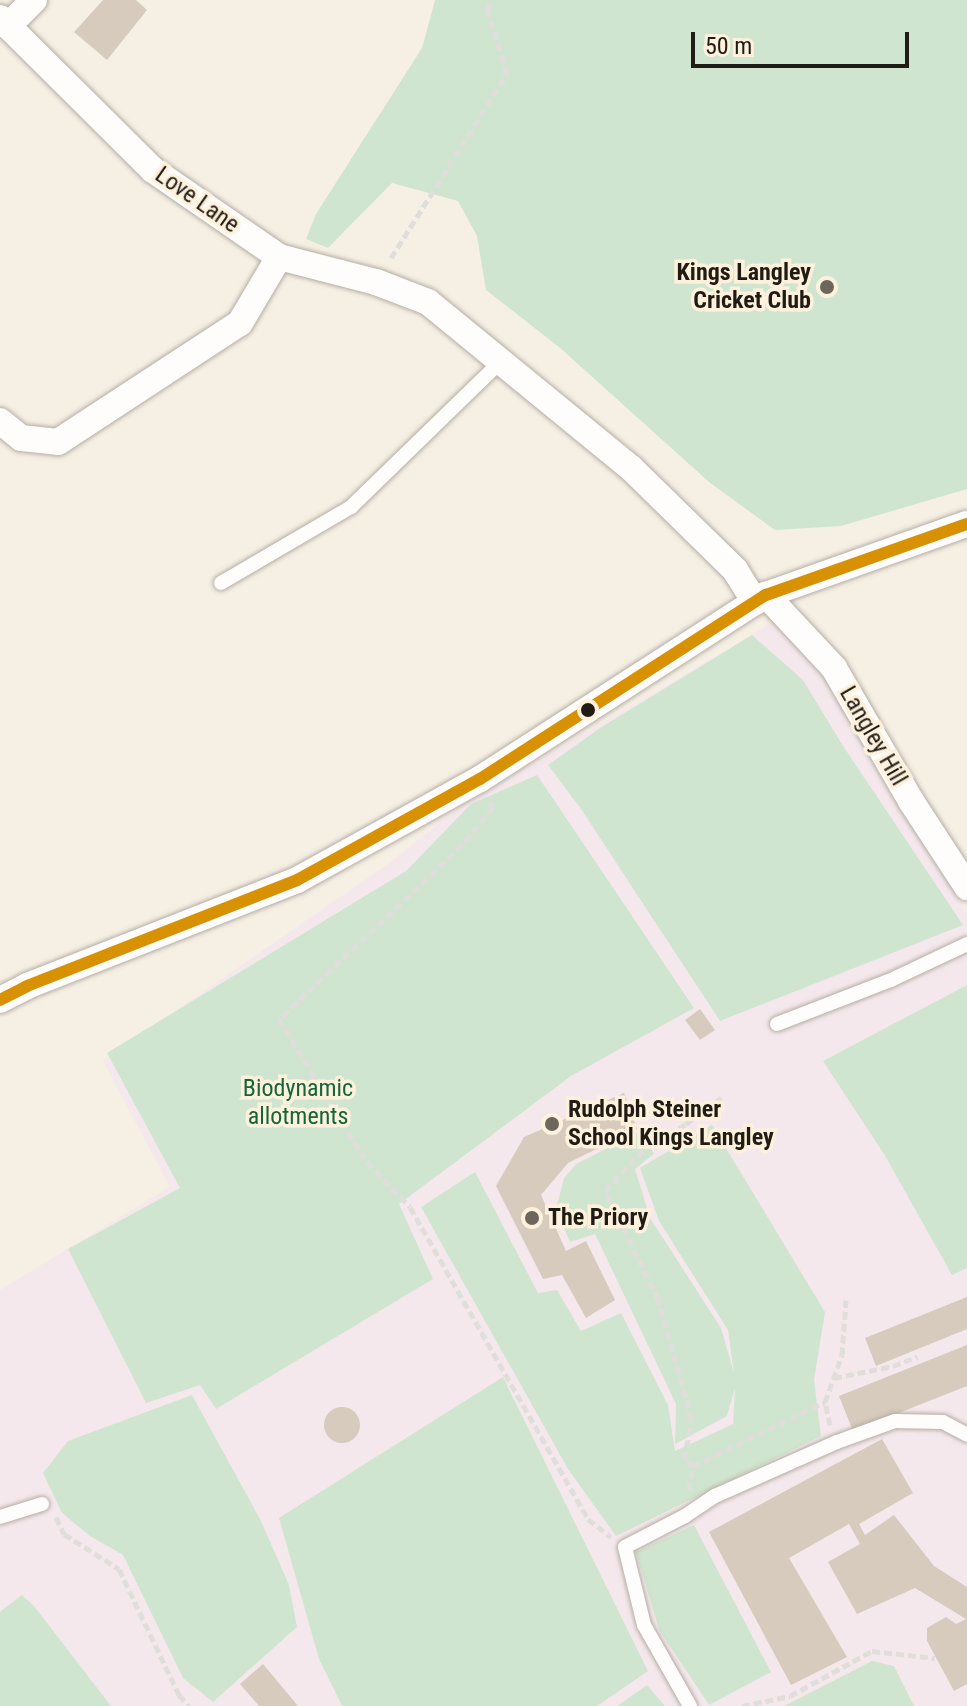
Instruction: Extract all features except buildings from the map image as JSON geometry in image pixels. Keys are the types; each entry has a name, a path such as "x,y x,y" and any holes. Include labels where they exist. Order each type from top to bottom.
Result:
{"street":[{"path":"4,22 34,0"},
{"name":"Love Lane","path":"4,22 153,170 279,257 376,282 428,302 631,468 761,599"},
{"path":"0,421 21,438 58,442 240,323 279,257"},
{"path":"0,1000 27,986 297,880 480,779 761,599 967,524"},
{"name":"Langley Hill","path":"761,599 834,668 911,801 967,887"}],"lane":[{"path":"221,583 351,507 501,361"},
{"path":"777,1024 891,980 967,944"},
{"path":"690,1706 644,1625 625,1547 685,1516 715,1496 837,1442 895,1421 943,1422 967,1435"},
{"path":"0,1517 46,1505"}],"path":[{"path":"376,282 507,74 488,11 489,0"},
{"path":"480,779 493,807 462,845 279,1019 367,1162 410,1207 588,1519 625,1547"},
{"path":"693,1466 684,1459 692,1420 658,1299 605,1191 618,1173 647,1146 686,1124 722,1097"},
{"path":"826,1415 829,1417 825,1402 842,1355 846,1300"},
{"path":"834,1378 893,1366 917,1357"},
{"path":"693,1466 825,1402"},
{"path":"685,1516 693,1466"},
{"path":"46,1505 64,1534 119,1569 179,1695 189,1706"},
{"path":"742,1706 790,1696 872,1651 935,1658"}],"shaded area":[{"name":"Rudolph Steiner School Kings Langley","path":"780,618 868,735 967,913 967,1706 0,1706 0,1290 170,1187 103,1061 388,864 458,808"}],"green space":[{"path":"435,0 967,0 967,489 841,526 775,530 709,482 559,347 486,290 477,236 458,201 392,183 328,248 306,239 316,214 422,48"},
{"path":"752,635 803,680 843,746 963,925 720,1021 581,809 548,765 600,728"},
{"name":"Biodynamic allotments","path":"537,775 694,1008 571,1076 399,1204 433,1279 216,1409 200,1385 146,1403 68,1249 180,1188 107,1053 406,871 471,804"},
{"path":"967,985 967,1268 952,1275 884,1154 823,1061"},
{"path":"712,1125 825,1312 814,1380 821,1436 616,1536 568,1469 421,1207 475,1172 538,1293 557,1290 581,1331 621,1313 668,1405 675,1451 733,1424 735,1388 727,1416 675,1444 676,1404 595,1234 570,1242 556,1209 564,1178 576,1164 641,1131 654,1154 635,1169 650,1218 721,1328 734,1373 728,1330 659,1221 640,1168"},
{"path":"503,1377 648,1671 597,1706 342,1706 319,1659 279,1518"},
{"path":"192,1395 261,1521 289,1585 297,1627 213,1702 183,1678 123,1555 90,1536 62,1513 43,1473 68,1441"},
{"path":"694,1525 771,1672 709,1705 659,1630 636,1552"},
{"path":"22,1595 34,1606 111,1706 0,1706 0,1612"},
{"path":"872,1661 894,1666 914,1706 784,1706"},
{"path":"647,1685 665,1706 617,1706"}],"transit line":[{"path":"0,1000 27,986 297,880 480,779 766,595 967,524"}],"place":[{"name":"Kings Langley Cricket Club","path":"827,287"},
{"name":"Rudolph Steiner School Kings Langley","path":"552,1124"},
{"name":"The Priory","path":"532,1218"}]}
